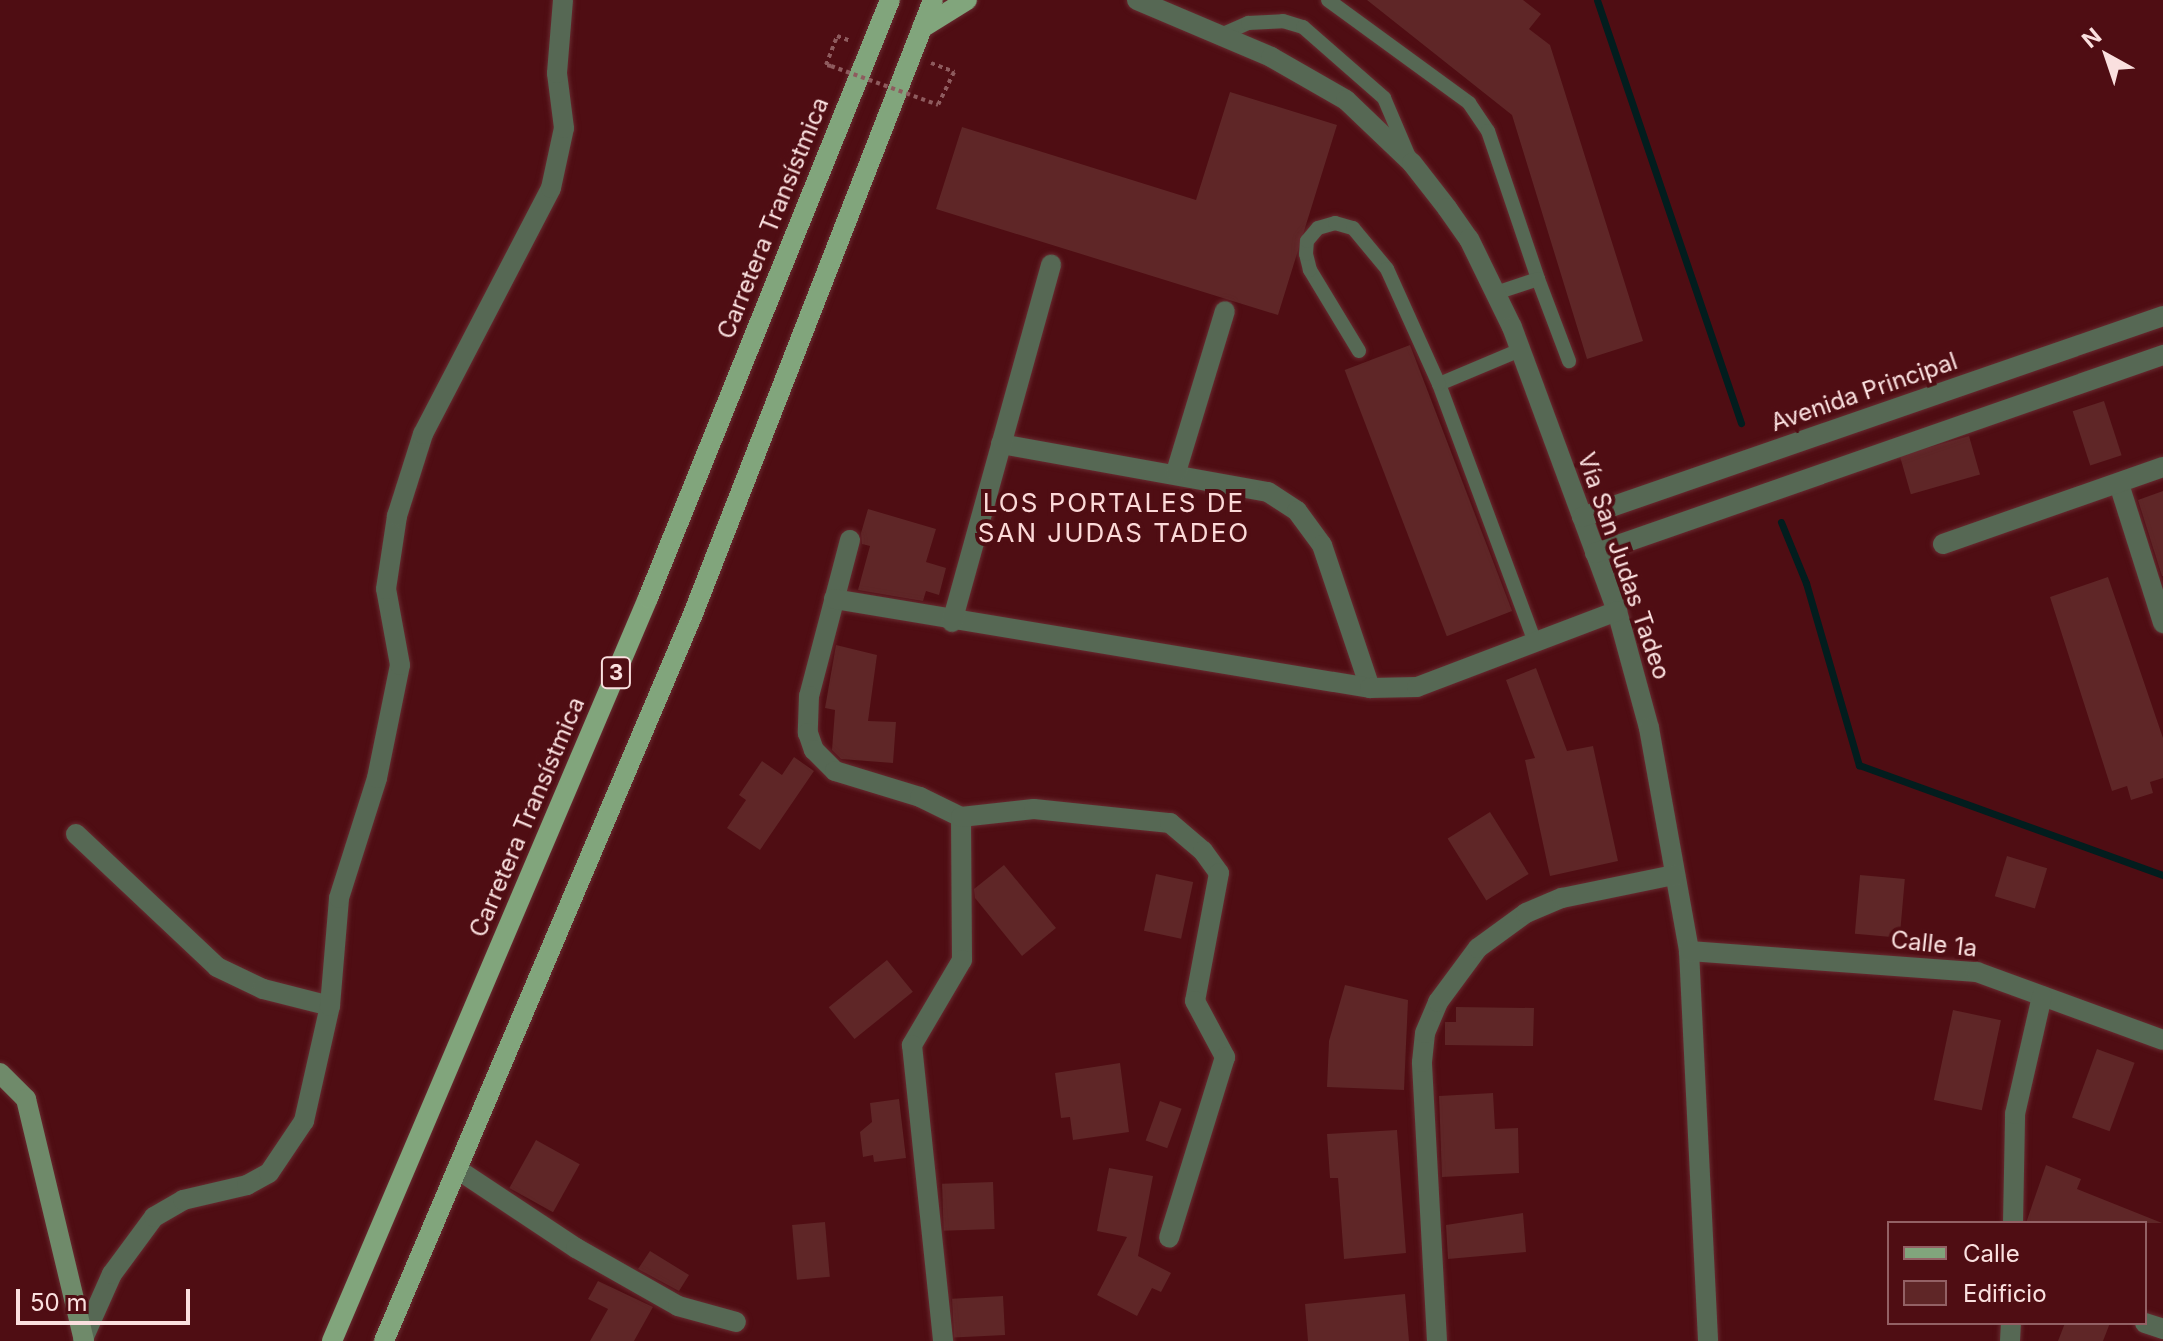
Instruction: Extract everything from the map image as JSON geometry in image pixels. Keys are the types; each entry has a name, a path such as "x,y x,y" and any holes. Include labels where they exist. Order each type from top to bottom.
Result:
{"main road":[{"name":"Carretera Transístmica","path":"332,1341 648,598 890,0"},
{"name":"3","path":"384,1341 693,614 933,0"},
{"path":"922,28 967,0"}],"street":[{"path":"84,1340 112,1274 154,1217 183,1200 247,1185 269,1173 288,1152 304,1121 330,1006 339,898 377,778 400,665 386,589 397,516 423,434 551,188 564,128 557,73 563,0"},
{"name":"Vía San Judas Tadeo","path":"1148,2 1221,35 1346,100 1412,163 1469,239 1520,350 1617,611 1649,728 1689,951 1708,1341"},
{"path":"952,622 1051,264"},
{"path":"1176,472 1225,311"},
{"name":"Avenida Principal","path":"1582,517 2163,316"},
{"path":"1595,553 2163,355"},
{"path":"1001,444 1176,472 1268,492 1297,511 1322,545 1370,688"},
{"path":"1943,544 2163,467"},
{"path":"2119,484 2163,623"},
{"path":"850,540 809,696 808,733 814,750 835,771 920,797 961,817 1034,809 1170,823 1203,851 1219,873 1195,1001 1225,1057 1169,1238"},
{"path":"834,599 952,622 1370,688 1417,687 1617,611"},
{"path":"943,1341 912,1045 962,960 961,817"},
{"path":"76,834 217,967 263,989 330,1006"},
{"path":"1437,1341 1422,1062 1425,1033 1438,1002 1478,948 1526,913 1562,898 1674,875"},
{"name":"Calle 1a","path":"1689,951 1977,972 2163,1040"},
{"path":"2013,1221 2015,1114 2042,996"},
{"path":"0,1073 26,1099 84,1340"},
{"path":"457,1169 576,1248 678,1306 736,1322"}],"lane":[{"path":"1328,0 1479,116 1569,361"},
{"path":"1221,35 1248,23 1283,21 1303,27 1384,98 1412,163"},
{"path":"1359,351 1310,270 1306,254 1307,241 1318,228 1335,223 1353,228 1387,269 1439,384 1535,642"},
{"path":"1496,293 1538,279"},
{"path":"1439,384 1520,350"}],"path":[{"path":"837,36 826,65 938,105 942,106 954,72"}],"building":[{"path":"1367,0 1523,0 1541,14 1529,29 1550,45 1643,341 1587,359 1512,115"},
{"path":"1230,92 1337,125 1278,315 936,209 962,127 1196,200"},
{"path":"1410,345 1512,611 1447,636 1345,370"},
{"path":"2104,401 2122,455 2090,465 2073,411"},
{"path":"1969,436 1980,474 1911,494 1900,456"},
{"path":"2163,491 2163,576 2162,576 2138,500"},
{"path":"868,509 936,529 926,562 946,568 939,595 926,591 923,601 858,590 870,546 862,544 861,533"},
{"path":"2108,577 2163,738 2163,778 2150,782 2153,793 2131,800 2127,786 2112,791 2050,597"},
{"path":"836,645 877,655 868,721 896,722 893,763 841,759 832,750 835,710 825,708"},
{"path":"1536,668 1567,751 1593,746 1618,861 1550,876 1525,760 1535,758 1506,680"},
{"path":"794,757 814,771 760,850 727,828 746,800 739,795 762,761 782,775"},
{"path":"1490,812 1529,874 1486,900 1448,838"},
{"path":"2007,856 2047,868 2035,908 1995,896"},
{"path":"1004,865 1056,928 1022,956 975,898 974,889"},
{"path":"1156,874 1193,882 1181,939 1144,931"},
{"path":"1860,875 1905,879 1900,938 1855,934"},
{"path":"887,960 913,992 855,1039 829,1007"},
{"path":"1345,985 1408,1000 1404,1090 1327,1087 1329,1041"},
{"path":"1456,1007 1534,1008 1533,1046 1445,1045 1445,1022 1456,1022"},
{"path":"1953,1010 2001,1020 1982,1110 1934,1100"},
{"path":"2097,1049 2135,1063 2110,1131 2072,1118"},
{"path":"1120,1063 1129,1132 1073,1140 1070,1117 1061,1118 1055,1073"},
{"path":"1493,1093 1495,1129 1518,1128 1519,1173 1442,1177 1439,1096"},
{"path":"899,1099 906,1158 874,1162 873,1155 863,1157 860,1132 872,1122 870,1103"},
{"path":"1160,1101 1182,1109 1167,1148 1146,1140"},
{"path":"1397,1130 1406,1253 1344,1259 1338,1178 1330,1178 1327,1134"},
{"path":"536,1140 580,1164 553,1212 509,1188"},
{"path":"2046,1165 2081,1179 2077,1189 2162,1223 2147,1221 2027,1221"},
{"path":"1109,1168 1153,1176 1138,1256 1171,1273 1161,1292 1152,1288 1137,1316 1097,1295 1127,1237 1097,1231"},
{"path":"993,1182 995,1229 944,1231 942,1184"},
{"path":"1523,1213 1526,1252 1448,1259 1446,1225"},
{"path":"825,1222 830,1277 797,1280 792,1225"},
{"path":"650,1251 689,1275 679,1291 638,1269"},
{"path":"598,1281 653,1307 634,1341 590,1341 608,1309 588,1299"},
{"path":"1405,1294 1409,1341 1308,1341 1305,1304"},
{"path":"1003,1296 1005,1335 954,1338 952,1299"},
{"path":"2064,1325 2109,1325 2103,1341 2058,1341"}],"waterway":[{"path":"1597,0 1741,423"},
{"path":"1781,522 1806,583 1859,765 2163,875"}],"district":[{"name":"LOS PORTALES DE SAN JUDAS TADEO","path":"1114,518"}]}
